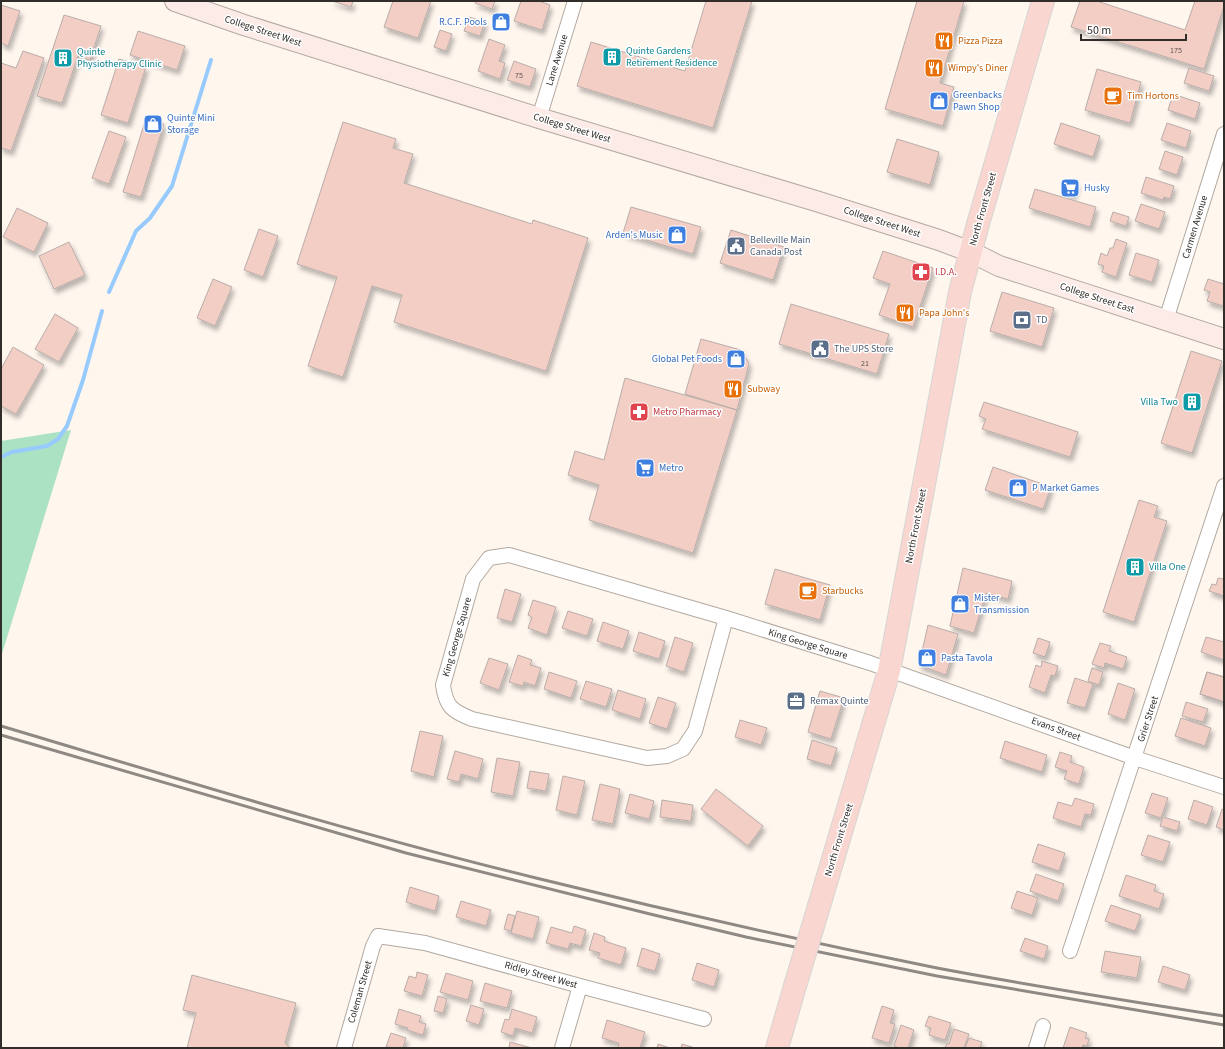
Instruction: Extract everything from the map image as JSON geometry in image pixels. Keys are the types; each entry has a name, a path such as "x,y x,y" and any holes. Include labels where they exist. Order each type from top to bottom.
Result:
{"main road":[{"name":"College Street West","path":"175,1 208,6 244,25 539,118 816,201 939,240 971,252"},
{"name":"North Front Street","path":"777,1048 889,671 960,292 978,224 1043,1"},
{"name":"College Street East","path":"971,252 1000,266 1224,339"}],"street":[{"name":"Lane Avenue","path":"539,118 575,1"},
{"name":"Carmen Avenue","path":"1166,320 1224,134"},
{"name":"Grier Street","path":"1070,951 1224,486"},
{"name":"King George Square","path":"726,618 695,731 682,749 667,756 647,758 472,719 456,713 445,699 443,685 473,579 489,558 509,555 726,618 870,663 889,671"},
{"name":"Evans Street","path":"889,671 999,708 1135,758 1224,787"},
{"name":"Ridley Street West","path":"378,936 425,943 704,1019"},
{"name":"Coleman Street","path":"344,1048 373,946 378,936"},
{"path":"562,1048 580,986"},
{"path":"1036,1048 1043,1026"}],"green space":[{"path":"71,430 1,657 1,441"}],"building":[{"path":"332,1 353,1 351,7"},
{"path":"393,1 431,1 418,38 384,27"},
{"path":"476,1 495,1 492,9 475,3"},
{"path":"521,1 539,1 550,5 542,30 514,21"},
{"name":"Quinte Gardens Retirement Residence","path":"706,1 752,1 713,128 577,86 591,42 685,71"},
{"path":"917,1 964,1 940,83 954,87 943,126 885,109"},
{"path":"1080,1 1097,1 1185,30 1195,1 1224,1 1224,6 1204,69 1071,27"},
{"path":"1,5 20,11 8,46 1,43"},
{"name":"Quinte Physiotherapy Clinic","path":"64,15 101,26 90,60 78,56 62,103 37,96"},
{"path":"469,17 485,22 480,36 464,31"},
{"path":"440,30 452,34 446,51 434,47"},
{"path":"138,31 185,46 177,70 130,55"},
{"path":"489,39 505,45 499,61 505,63 500,79 478,71"},
{"path":"23,51 44,58 11,151 1,148 1,63 16,68"},
{"path":"119,59 146,67 128,123 101,115"},
{"path":"514,61 536,69 530,87 507,80"},
{"path":"1189,68 1214,76 1209,91 1184,83"},
{"name":"Tim Hortons","path":"1097,69 1141,82 1130,123 1085,110"},
{"path":"1173,94 1200,103 1195,119 1168,110"},
{"path":"146,118 164,124 141,197 123,192"},
{"path":"343,122 396,139 393,148 413,154 404,183 532,224 533,220 588,238 546,371 394,322 402,295 372,286 343,377 308,366 337,277 297,264"},
{"path":"1061,123 1100,136 1093,157 1054,144"},
{"path":"1167,123 1191,131 1186,148 1161,140"},
{"path":"109,131 126,137 109,184 92,178"},
{"path":"897,139 939,152 930,185 887,172"},
{"path":"1165,151 1183,157 1177,175 1159,169"},
{"path":"1146,177 1174,186 1170,199 1164,197 1163,200 1141,193"},
{"name":"Husky","path":"1067,180 1077,183 1073,196 1063,192"},
{"name":"Husky","path":"1035,189 1096,207 1090,227 1029,208"},
{"path":"1141,204 1165,212 1159,229 1135,221"},
{"path":"631,207 701,227 693,254 623,233"},
{"path":"17,208 48,223 34,252 3,237"},
{"path":"1113,212 1129,217 1126,226 1110,221"},
{"path":"259,229 278,236 263,277 244,270"},
{"path":"731,230 784,247 773,280 720,263"},
{"path":"1116,239 1127,243 1116,277 1102,272 1104,266 1098,264 1101,253 1107,256 1110,248 1113,248"},
{"path":"69,242 85,275 54,289 39,256"},
{"path":"883,251 933,268 913,327 879,315 890,284 873,278"},
{"path":"1136,253 1159,260 1152,282 1129,275"},
{"path":"213,279 232,287 215,326 197,318"},
{"path":"1208,279 1224,284 1223,306 1207,301 1210,292 1204,290"},
{"name":"TD","path":"1002,292 1054,308 1042,347 990,331"},
{"path":"791,304 889,334 877,374 779,344"},
{"path":"55,314 78,328 59,362 35,349"},
{"path":"701,339 741,350 749,364 737,410 685,394"},
{"path":"13,347 44,365 16,414 1,406 1,369"},
{"name":"Villa Two","path":"1191,351 1222,361 1192,453 1161,443"},
{"name":"Metro","path":"625,378 737,410 693,553 589,520 599,485 568,475 575,451 604,460"},
{"path":"984,402 1078,432 1070,457 982,429 986,419 979,416"},
{"name":"P Market Games","path":"993,467 1051,487 1043,509 985,490"},
{"name":"Villa One","path":"1139,500 1158,506 1154,517 1167,521 1134,622 1103,612"},
{"path":"963,568 1012,581 1008,599 986,593 974,633 950,626"},
{"path":"775,569 830,585 820,620 765,604"},
{"path":"1218,578 1224,579 1224,596 1209,591 1212,584 1216,585"},
{"path":"505,589 521,594 512,622 497,618"},
{"path":"533,600 556,607 547,635 528,628 532,617 528,615"},
{"path":"568,611 593,619 587,636 562,628"},
{"path":"603,622 629,631 623,649 597,641"},
{"path":"928,625 958,634 946,675 919,665"},
{"path":"639,632 665,641 659,659 633,651"},
{"path":"675,637 693,643 684,672 666,666"},
{"path":"1206,637 1224,642 1224,660 1201,652"},
{"path":"1038,638 1050,642 1045,657 1033,653"},
{"path":"1100,643 1111,646 1109,651 1127,657 1123,669 1105,663 1104,668 1092,664"},
{"path":"518,655 532,660 530,665 541,668 535,686 524,682 523,686 509,682"},
{"path":"489,658 508,664 499,690 480,683"},
{"path":"1042,661 1058,666 1055,676 1051,675 1045,693 1029,687 1036,665 1041,667"},
{"path":"1092,668 1103,672 1099,685 1088,681"},
{"path":"549,672 577,681 571,698 544,689"},
{"path":"1207,672 1224,677 1224,702 1200,694"},
{"path":"1207,672 1224,677 1224,702 1200,694"},
{"path":"1075,678 1093,684 1085,708 1067,703"},
{"path":"586,681 612,689 606,707 580,699"},
{"path":"1118,683 1135,689 1125,720 1108,714"},
{"path":"618,690 646,699 640,719 612,710"},
{"path":"820,691 844,698 831,739 808,732"},
{"path":"658,697 676,703 667,729 649,723"},
{"path":"1186,702 1208,709 1203,722 1182,716"},
{"path":"1181,718 1211,728 1205,746 1175,736"},
{"path":"740,720 767,728 761,745 735,737"},
{"path":"420,731 443,736 434,777 411,771"},
{"path":"812,740 837,748 831,766 807,759"},
{"path":"1005,741 1047,755 1042,772 1000,758"},
{"path":"455,751 483,759 478,779 461,774 459,782 447,779"},
{"path":"1060,752 1072,756 1070,762 1084,767 1079,784 1064,779 1067,771 1055,767"},
{"path":"497,758 520,762 513,796 491,792"},
{"path":"530,771 549,774 546,791 527,788"},
{"path":"563,776 585,781 577,815 556,810"},
{"path":"600,784 620,789 613,824 592,820"},
{"path":"716,789 763,826 748,846 701,809"},
{"path":"1152,793 1168,798 1161,818 1145,813"},
{"path":"630,794 654,801 649,819 625,813"},
{"path":"1075,798 1094,804 1091,815 1085,814 1081,827 1053,818 1058,802 1072,806"},
{"path":"662,800 693,805 691,821 660,817"},
{"path":"1194,800 1213,807 1207,825 1188,819"},
{"path":"1222,809 1224,810 1224,830 1216,827"},
{"path":"1163,817 1180,822 1177,831 1160,826"},
{"path":"1148,835 1170,842 1163,862 1141,855"},
{"path":"1038,844 1065,853 1059,871 1032,862"},
{"path":"1036,874 1064,884 1058,901 1030,891"},
{"path":"1126,875 1156,885 1154,891 1164,894 1159,909 1119,896"},
{"path":"410,887 439,896 435,911 406,902"},
{"path":"1017,891 1038,898 1032,915 1011,908"},
{"path":"461,901 491,910 486,926 456,917"},
{"path":"1111,905 1141,915 1135,931 1105,921"},
{"path":"517,911 539,917 533,939 511,933"},
{"path":"508,914 515,916 511,931 504,929"},
{"path":"574,926 586,930 581,946 570,943 568,949 546,943 551,927 572,933"},
{"path":"594,933 605,937 604,941 626,948 621,965 598,958 600,953 589,950"},
{"path":"1025,938 1048,946 1044,959 1020,951"},
{"path":"642,948 660,954 655,971 637,966"},
{"path":"1105,951 1141,957 1137,978 1101,972"},
{"path":"697,963 719,970 714,987 692,980"},
{"path":"1163,966 1190,975 1185,990 1158,982"},
{"path":"417,972 428,975 422,996 404,991 409,976 416,978"},
{"path":"446,973 473,981 468,1000 440,992"},
{"path":"192,975 296,1003 285,1043 290,1048 187,1048 196,1013 183,1010"},
{"path":"485,983 512,991 507,1008 480,1001"},
{"path":"438,996 447,999 443,1013 434,1011"},
{"path":"471,1005 484,1009 479,1025 466,1021"},
{"path":"882,1006 894,1010 890,1023 895,1024 889,1043 872,1038"},
{"path":"399,1009 421,1016 419,1022 426,1024 423,1035 395,1024"},
{"path":"512,1009 537,1017 532,1033 515,1028 513,1036 501,1032 505,1019 509,1020"},
{"path":"929,1016 951,1023 945,1040 929,1035 931,1028 925,1026"},
{"path":"607,1020 645,1032 640,1048 618,1048 619,1043 602,1038"},
{"path":"901,1025 914,1030 908,1048 899,1048 894,1046"},
{"path":"1070,1027 1087,1033 1085,1038 1089,1039 1087,1046 1083,1045 1082,1048 1063,1048"},
{"path":"954,1029 969,1034 964,1048 945,1048 947,1043 949,1044"},
{"path":"391,1033 406,1038 403,1048 386,1047"},
{"path":"969,1038 982,1042 980,1048 965,1048"},
{"path":"510,1042 532,1048 509,1048"},
{"path":"658,1044 670,1048 657,1048"},
{"path":"682,1044 695,1048 681,1048"}],"waterway":[{"path":"109,292 136,231 150,218 172,186 211,60"},
{"path":"1,457 12,452 47,446 58,439 67,426 83,380 102,311"}],"railway":[{"path":"1,726 402,843 636,902 937,968 1224,1016"},
{"path":"1,735 406,853 746,937 937,976 1224,1025"}],"place":[{"name":"R.C.F. Pools","path":"501,22"},
{"name":"Pizza Pizza","path":"944,41"},
{"name":"Quinte Gardens Retirement Residence","path":"612,57"},
{"name":"Quinte Physiotherapy Clinic","path":"63,58"},
{"name":"Wimpy's Diner","path":"934,68"},
{"name":"Tim Hortons","path":"1113,96"},
{"name":"Greenbacks Pawn Shop","path":"939,101"},
{"name":"Quinte Mini Storage","path":"153,124"},
{"name":"Husky","path":"1070,188"},
{"name":"Arden's Music","path":"677,235"},
{"name":"Belleville Main Canada Post","path":"736,246"},
{"name":"I.D.A.","path":"921,272"},
{"name":"Papa John's","path":"905,313"},
{"name":"TD","path":"1022,320"},
{"name":"The UPS Store","path":"820,349"},
{"name":"Global Pet Foods","path":"736,359"},
{"name":"Subway","path":"733,389"},
{"name":"Villa Two","path":"1192,402"},
{"name":"Metro Pharmacy","path":"639,412"},
{"name":"Metro","path":"645,468"},
{"name":"P Market Games","path":"1018,488"},
{"name":"Villa One","path":"1135,567"},
{"name":"Starbucks","path":"808,591"},
{"name":"Mister Transmission","path":"960,604"},
{"name":"Pasta Tavola","path":"927,658"},
{"name":"Remax Quinte","path":"796,701"}]}
